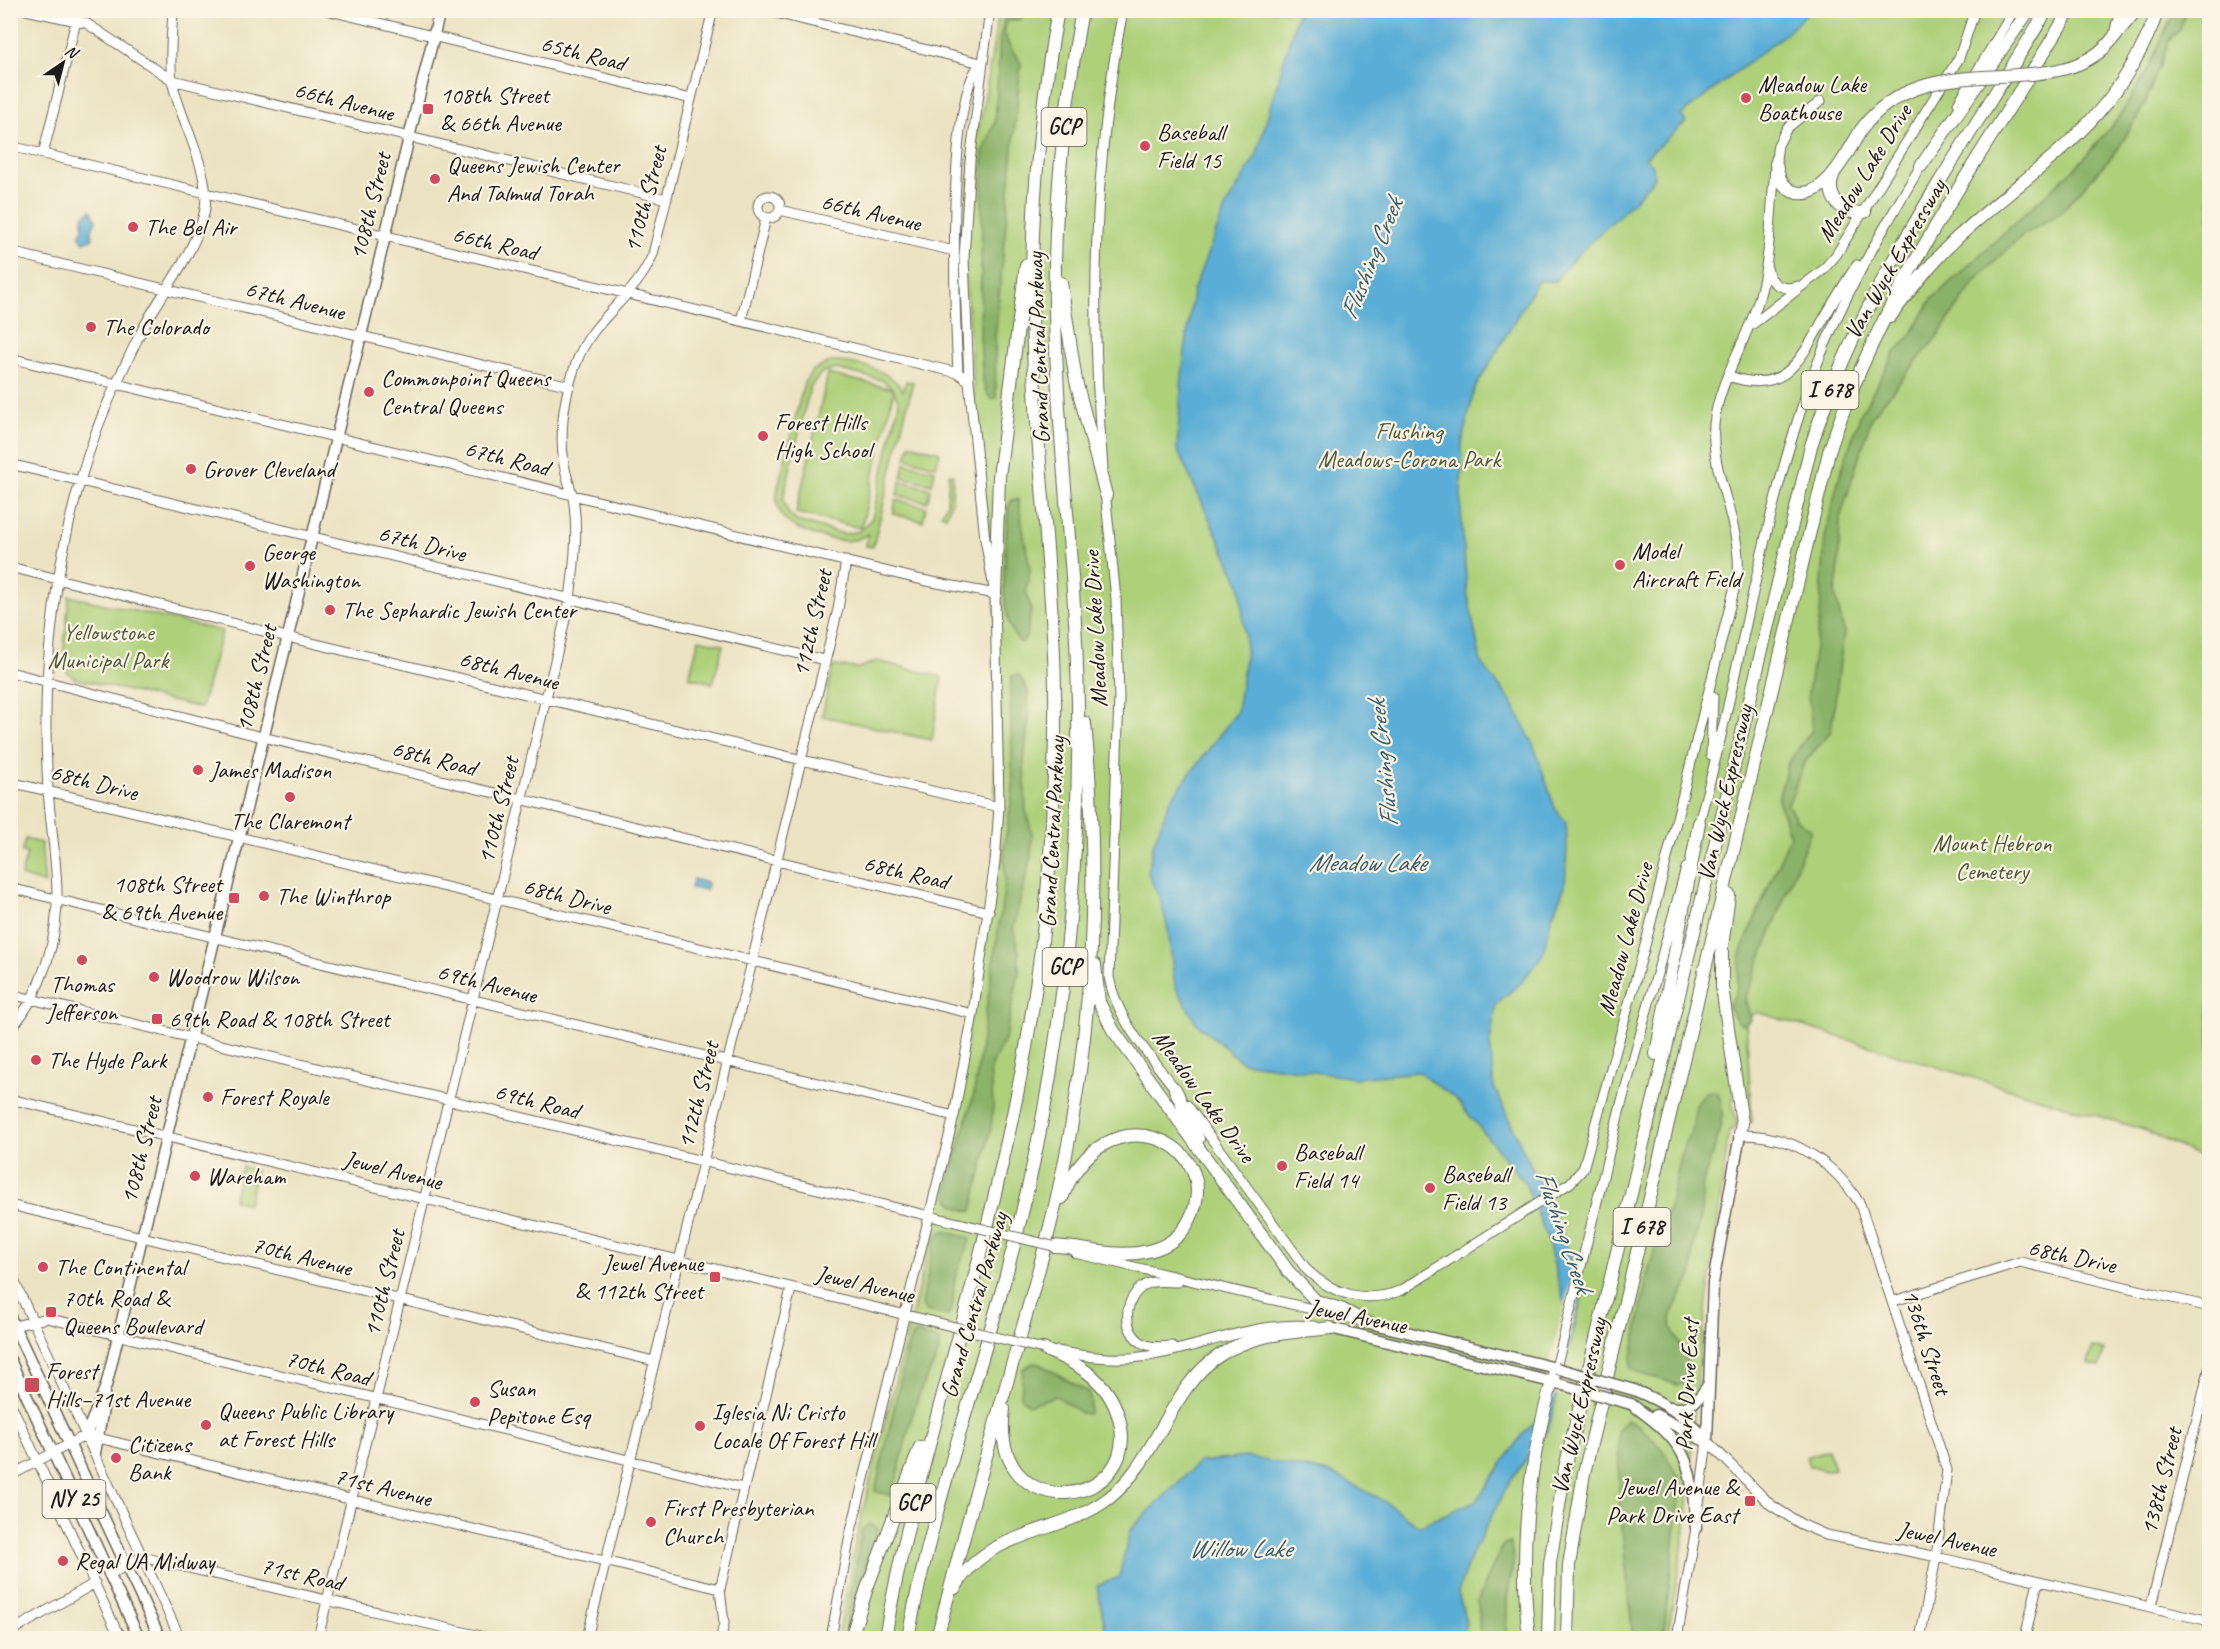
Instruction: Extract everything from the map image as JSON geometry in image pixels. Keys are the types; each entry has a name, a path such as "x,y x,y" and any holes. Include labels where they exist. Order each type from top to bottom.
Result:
{"highway":[{"name":"Grand Central Parkway","path":"885,1638 912,1508 989,1217 1028,1042 1040,970 1049,875 1055,686 1034,370 1032,274 1034,211 1042,116 1058,10"},
{"name":"Grand Central Parkway","path":"908,1638 936,1512 1019,1223 1050,1068 1065,964 1075,847 1078,752 1075,625 1057,372 1055,244 1064,121 1082,10"},
{"path":"1921,166 2029,10"},
{"name":"Van Wyck Expressway","path":"1548,1638 1548,1587 1556,1516 1620,1237 1796,501 1826,399 1877,288 2047,10"},
{"name":"Van Wyck Expressway","path":"1567,1638 1569,1565 1584,1473 1823,474 1844,406 1872,339 1918,255 2070,10"},
{"path":"2114,37 2121,10"},
{"path":"1776,164 1778,175 1785,186 1802,193 1827,182 1861,130 1884,104 1917,87 2071,67 2093,58 2136,10"},
{"path":"1872,339 1916,283 1951,245 2067,146 2098,115 2131,69 2158,10"},
{"path":"1835,172 1830,190 1836,202 1848,212 1865,212"},
{"path":"995,594 999,477 1016,334 1034,211"},
{"path":"1055,244 1072,363 1106,495"},
{"path":"937,1638 1049,1233 1067,1153 1079,1076 1087,998 1091,786 1075,625"},
{"path":"1740,818 1723,934 1721,974 1742,1123 1740,1135"},
{"path":"1620,1237 1699,823"},
{"path":"1090,911 1097,993 1102,1011 1210,1165 1303,1289 1320,1303 1343,1310 1365,1322"},
{"path":"1175,1089 1210,1165"},
{"path":"1049,1233 1075,1172 1093,1153 1114,1139 1130,1134 1154,1137 1176,1150 1191,1170 1196,1188 1192,1213 1181,1233 1168,1244 1146,1252 1127,1254 1053,1246"},
{"path":"946,1605 966,1571 993,1548 1082,1514 1117,1491 1137,1470 1192,1382 1218,1356 1264,1336 1330,1328"},
{"path":"1010,1376 1004,1415 1004,1436 1009,1460 1018,1474 1035,1488 1060,1495 1082,1491 1101,1480 1115,1464 1121,1449 1122,1431 1115,1407 1090,1372 1067,1358 1043,1348"},
{"path":"1529,1638 1524,1551 1529,1484 1556,1368"},
{"path":"851,1638 867,1588 949,1370"}],"main road":[{"name":"108th Street","path":"95,1453 105,1391 440,10"},
{"name":"Park Drive East","path":"1707,1441 1713,1283 1740,1135"},
{"name":"Jewel Avenue","path":"1365,1322 1556,1368 1634,1390 1668,1406 1694,1425 1707,1441"},
{"name":"NY 25","path":"12,1323 160,1638"},
{"name":"Jewel Avenue","path":"1330,1328 1552,1382 1631,1404 1707,1441"},
{"name":"NY 25","path":"10,1360 139,1638"},
{"path":"1668,1406 1679,1409 1691,1404 1709,1383"},
{"name":"108th Street","path":"86,1435 105,1391"},
{"path":"1631,1404 1665,1429 1685,1457 1692,1478 1696,1528"}],"street":[{"name":"66th Avenue","path":"26,10 86,23 172,80 667,199"},
{"path":"10,1029 32,998 45,970 53,939 58,899 58,866 48,791 47,681 59,577 81,481 95,435 138,337 166,290 204,215 207,194 172,80 173,10"},
{"name":"65th Road","path":"326,10 691,99"},
{"name":"110th Street","path":"318,1638 570,599 576,533 572,494 562,443 570,386 576,362 591,335 629,295 643,275 653,254 713,10"},
{"path":"763,10 981,63"},
{"path":"831,1638 850,1535 954,1116 989,912 999,807 995,594 985,539 969,381 964,258 970,161 981,63 990,10"},
{"name":"Meadow Lake Drive","path":"1123,10 1107,98 1095,231 1096,369 1116,599 1119,698 1108,977 1113,996 1122,1014 1300,1261 1316,1278 1335,1290 1365,1297 1393,1294 1575,1179 1583,1169 1646,942 1714,676 1738,567 1714,434 1718,404 1749,328 1767,263 1778,145 1784,132 1821,101"},
{"name":"Meadow Lake Drive","path":"1749,328 1830,262 1865,212 1959,58 1976,10"},
{"path":"1729,376 1761,383 1776,379 1789,371 1801,358 1845,282 1876,239 2014,10"},
{"path":"43,154 76,21"},
{"path":"958,373 954,251 965,92 974,70 981,63"},
{"name":"66th Road","path":"10,146 958,373 969,381"},
{"path":"771,196 778,199 780,210 773,218 766,218 760,213 758,206 764,197 771,196"},
{"name":"66th Avenue","path":"780,210 954,251"},
{"path":"741,321 766,218"},
{"path":"1556,1368 1605,1169 1699,823 1793,435 1834,324 1876,239"},
{"name":"67th Avenue","path":"10,252 570,386"},
{"path":"1767,263 1769,277 1776,285 1786,289 1803,284"},
{"name":"67th Road","path":"10,358 846,561 995,594"},
{"name":"67th Drive","path":"10,464 824,660"},
{"name":"112th Street","path":"587,1638 846,561"},
{"name":"68th Avenue","path":"10,567 59,577 287,637 999,807"},
{"name":"68th Road","path":"10,672 263,737 989,912"},
{"path":"1708,783 1714,676"},
{"name":"68th Drive","path":"10,782 973,1014"},
{"name":"69th Avenue","path":"10,888 954,1116"},
{"name":"69th Road","path":"10,994 1053,1246"},
{"name":"Jewel Avenue","path":"10,1099 791,1288 1043,1348 1092,1357 1121,1358 1156,1355 1273,1326 1302,1325 1330,1328"},
{"name":"136th Street","path":"1740,1135 1793,1144 1817,1156 1846,1182 1860,1204 1894,1301 1947,1470 1936,1558 1920,1638"},
{"name":"70th Avenue","path":"10,1205 654,1361"},
{"name":"Jewel Avenue","path":"1053,1246 1365,1322"},
{"name":"68th Drive","path":"1894,1301 2020,1262 2210,1307"},
{"path":"10,1272 180,1638"},
{"path":"1195,1282 1147,1284 1133,1295 1127,1315 1131,1331 1144,1344 1158,1347 1197,1344"},
{"path":"721,1638 724,1623 720,1589 791,1288"},
{"name":"70th Road","path":"12,1323 47,1318 743,1488"},
{"name":"138th Street","path":"2151,1606 2210,1366"},
{"path":"10,1402 120,1636"},
{"path":"10,1476 86,1435"},
{"name":"71st Avenue","path":"86,1435 720,1589"},
{"name":"Jewel Avenue","path":"1707,1441 1761,1497 1801,1524 1843,1540 1936,1558 2210,1621"},
{"name":"Park Drive East","path":"1677,1638 1696,1528 1707,1441"},
{"path":"109,1575 142,1557"},
{"name":"71st Road","path":"142,1557 489,1638"},
{"path":"2025,1638 2038,1581"},
{"path":"10,1632 95,1583"}],"green space":[{"name":"Flushing Meadows-Corona Park","path":"999,11 2209,11 2209,1161 2141,1129 1757,1012 1746,1019 1752,1123 1746,1120 1737,1065 1732,1106 1737,1121 1736,1127 1729,1132 1696,1388 1687,1520 1667,1638 838,1638 856,1538 939,1206 995,862 995,594 985,539 964,258 970,161 983,108"},
{"path":"1006,11 1025,11 1021,19 1007,21 1005,27 1008,43 1021,63 995,339 996,398 992,399 986,392 983,381 980,336 983,152 995,122 1000,38"},
{"path":"2174,11 2186,11 2180,29 2169,41 2144,106 2118,149 2060,213 2020,237 1976,280 1936,338 1872,416 1840,518 1835,594 1844,632 1831,731 1804,763 1788,805 1796,819 1811,830 1745,999 1751,1020 1744,1025 1738,1022 1728,1008 1736,992 1742,949 1790,836 1778,799 1788,763 1812,730 1808,694 1820,615 1825,537 1838,481 1861,413 1894,354 1911,335 1932,299 2079,164 2120,116 2148,69"},
{"path":"830,362 849,363 881,372 897,383 903,391 906,381 913,382 873,547 866,546 868,534 846,541 803,531 787,522 778,508 778,487 804,383 812,371","holes":["836,369 882,380 893,389 828,374 796,513 861,528 894,390 899,403 872,518 860,531 844,534 796,521 788,513 783,499 810,387 822,372"]},
{"path":"910,444 940,452 936,466 906,458"},
{"path":"905,463 935,470 932,484 902,477"},
{"path":"949,474 953,474 952,501 946,516 941,514 947,503"},
{"path":"901,481 931,489 927,502 897,495"},
{"path":"1018,499 1030,570 1026,591 1031,611 1026,637 1021,643 1013,632 1007,617 1004,579 1008,508 1012,500"},
{"path":"896,500 926,507 923,521 893,514"},
{"name":"Yellowstone Municipal Park","path":"69,596 222,631 201,708 74,678 62,667"},
{"path":"699,639 723,645 713,683 689,677"},
{"path":"877,661 942,677 932,740 822,716 833,666 859,668"},
{"path":"1019,675 1028,691 1029,716 1024,762 1026,811 1032,834 1031,857 1013,929 1019,952 1019,972 1006,1035 990,1070 993,1104 991,1129 972,1211 953,1204 950,1200 948,1185 974,1093 1005,883 1004,851 1013,789 1010,690 1012,676"},
{"path":"25,839 41,843 45,884 21,876 27,853 22,852"},
{"path":"1716,1091 1721,1100 1721,1123 1703,1183 1702,1211 1694,1247 1693,1271 1672,1315 1673,1331 1686,1361 1683,1384 1676,1385 1636,1372 1631,1368 1632,1357 1648,1272 1670,1204 1684,1144 1692,1130 1696,1105 1706,1092"},
{"path":"242,1167 256,1170 248,1204 233,1200"},
{"path":"943,1231 970,1238 955,1278 953,1304 948,1316 926,1311 922,1305 935,1237"},
{"path":"917,1333 939,1340 939,1346 914,1409 892,1496 875,1491 909,1343 913,1335"},
{"path":"2092,1347 2104,1350 2100,1367 2088,1364"},
{"path":"1033,1363 1040,1364 1088,1392 1091,1402 1089,1414 1081,1413 1056,1396 1028,1405 1021,1396 1023,1369"},
{"path":"1626,1420 1638,1425 1661,1447 1681,1481 1663,1638 1633,1638 1620,1509 1618,1430"},
{"path":"1828,1450 1834,1469 1825,1471 1809,1466 1806,1457"},
{"path":"870,1524 878,1529 876,1546 867,1561 851,1619 845,1627 862,1529"},
{"path":"1510,1543 1514,1558 1507,1599 1506,1638 1480,1638 1478,1600 1502,1546"}],"water":[{"name":"Meadow Lake","path":"1298,11 1809,11 1789,31 1681,115 1686,122 1645,158 1653,165 1654,177 1643,191 1566,267 1555,281 1538,281 1474,390 1462,444 1461,511 1467,591 1481,663 1512,702 1534,746 1555,808 1566,823 1565,886 1551,919 1543,954 1521,983 1496,1004 1490,1043 1494,1087 1565,1239 1582,1297 1548,1431 1510,1481 1469,1560 1458,1592 1466,1622 1462,1638 1107,1638 1097,1586 1119,1577 1130,1530 1199,1462 1248,1457 1330,1473 1381,1499 1419,1526 1477,1500 1525,1431 1537,1421 1566,1311 1547,1238 1525,1183 1457,1100 1419,1072 1355,1078 1242,1062 1197,1024 1175,986 1168,930 1161,902 1148,873 1153,845 1170,800 1237,712 1246,650 1240,585 1177,449 1182,376 1193,291 1226,206 1256,156"},
{"path":"91,210 96,220 91,232 93,238 84,242 79,235 83,229 83,216"},
{"path":"693,879 707,883 706,890 691,888"}],"pier":[{"path":"1575,1264 1582,1287 1565,1357 1569,1359 1560,1395 1555,1394 1528,1461 1541,1397"}],"place":[{"name":"Meadow Lake Boathouse","path":"1746,98"},
{"name":"108th Street & 66th Avenue","path":"428,109"},
{"name":"Baseball Field 15","path":"1145,146"},
{"name":"Queens Jewish Center And Talmud Torah","path":"435,179"},
{"name":"The Bel Air","path":"133,227"},
{"name":"The Colorado","path":"91,327"},
{"name":"Commonpoint Queens Central Queens","path":"369,392"},
{"name":"Forest Hills High School","path":"763,436"},
{"name":"Grover Cleveland","path":"191,469"},
{"name":"Model Aircraft Field","path":"1620,565"},
{"name":"George Washington","path":"250,566"},
{"name":"The Sephardic Jewish Center","path":"330,610"},
{"name":"James Madison","path":"198,770"},
{"name":"The Claremont","path":"290,797"},
{"name":"The Winthrop","path":"264,896"},
{"name":"108th Street & 69th Avenue","path":"234,898"},
{"name":"Thomas Jefferson","path":"82,960"},
{"name":"Woodrow Wilson","path":"154,977"},
{"name":"69th Road & 108th Street","path":"157,1019"},
{"name":"The Hyde Park","path":"36,1060"},
{"name":"Forest Royale","path":"208,1097"},
{"name":"Baseball Field 14","path":"1282,1166"},
{"name":"Wareham","path":"195,1176"},
{"name":"Baseball Field 13","path":"1430,1188"},
{"name":"The Continental","path":"43,1267"},
{"name":"Jewel Avenue & 112th Street","path":"715,1277"},
{"name":"70th Road & Queens Boulevard","path":"51,1312"},
{"name":"Forest Hills–71st Avenue","path":"32,1385"},
{"name":"Susan Pepitone Esq","path":"475,1402"},
{"name":"Queens Public Library at Forest Hills","path":"206,1425"},
{"name":"Iglesia Ni Cristo Locale Of Forest Hill","path":"700,1426"},
{"name":"Citizens Bank","path":"116,1458"},
{"name":"Jewel Avenue & Park Drive East","path":"1750,1501"},
{"name":"First Presbyterian Church","path":"651,1522"},
{"name":"Regal UA Midway","path":"63,1561"}],"water label":[{"name":"Flushing Creek","path":"1371,259"},
{"name":"Flushing Creek","path":"1383,764"},
{"name":"Flushing Creek","path":"1564,1231"},
{"name":"Willow Lake","path":"1240,1548"}],"park label":[{"name":"Mount Hebron Cemetery","path":"1992,857"}]}
